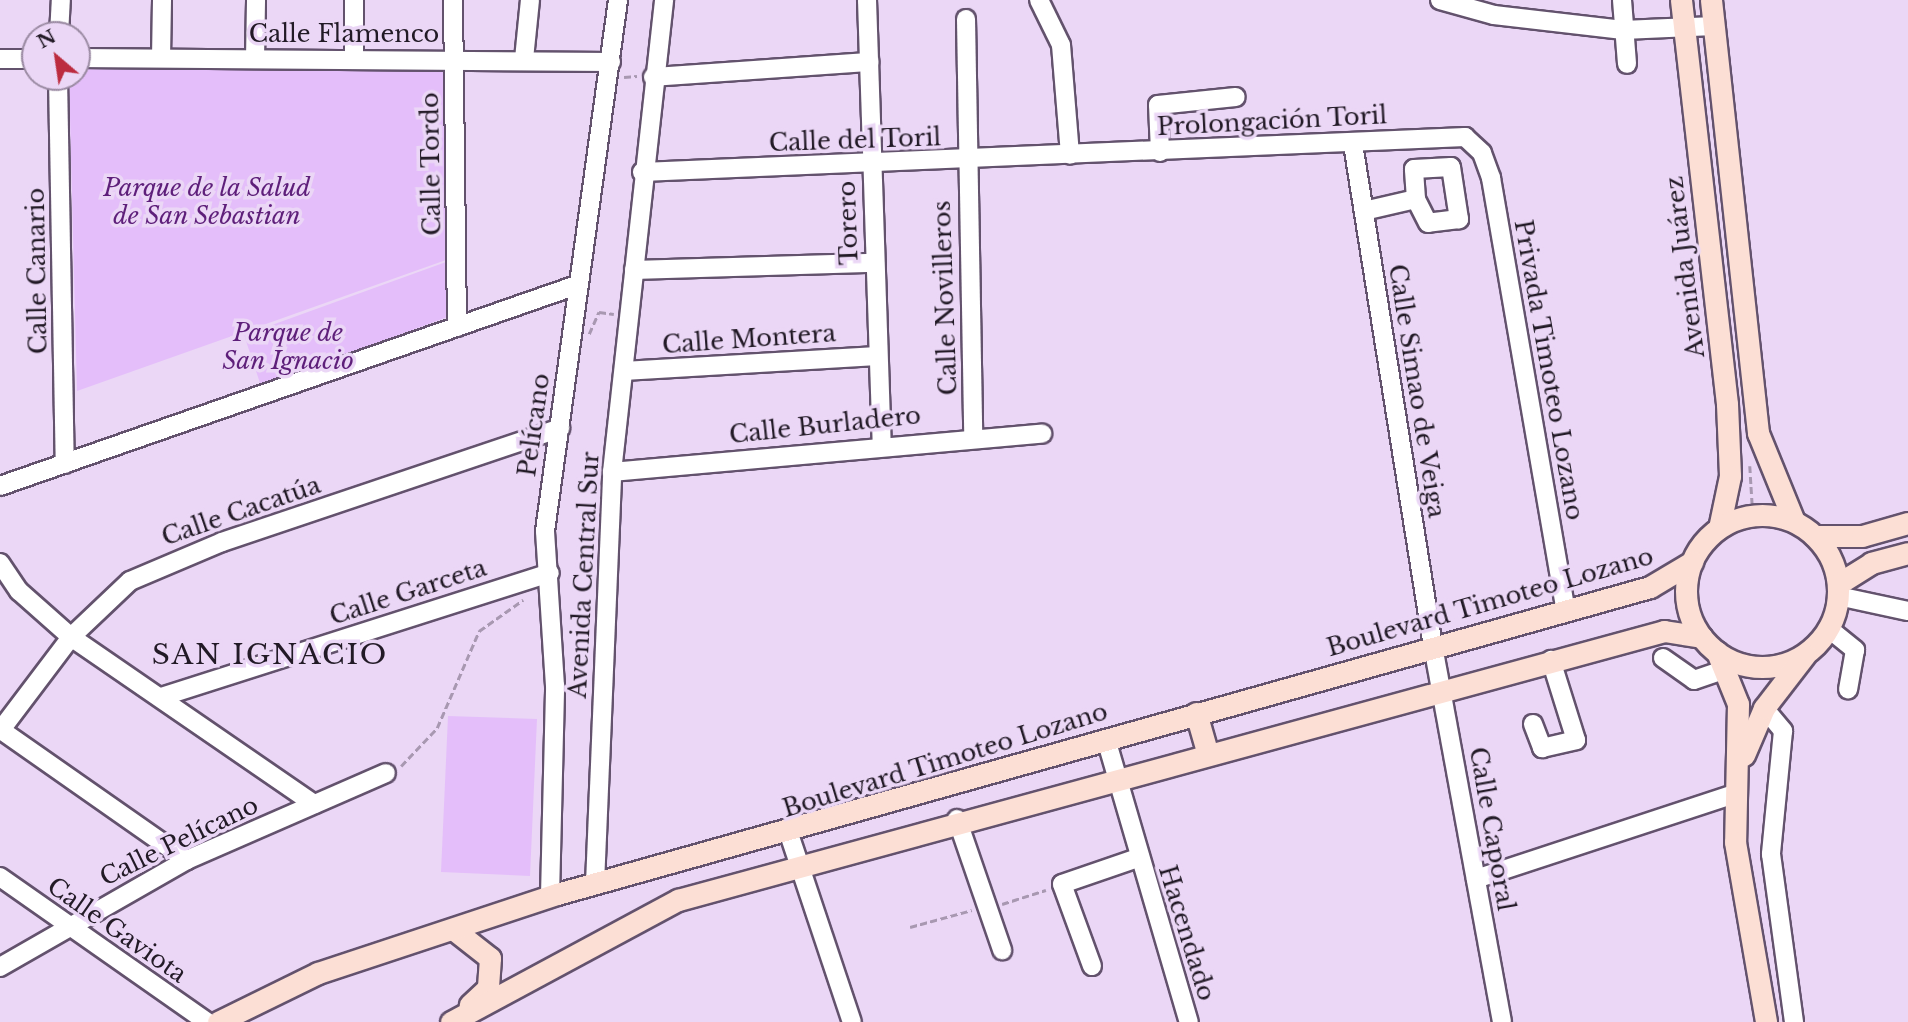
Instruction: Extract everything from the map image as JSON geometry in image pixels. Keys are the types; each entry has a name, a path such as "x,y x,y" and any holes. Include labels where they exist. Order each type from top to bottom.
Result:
{"main road":[{"name":"Avenida Juárez","path":"1681,0 1727,404 1730,476 1719,528"},
{"path":"1711,0 1758,433 1794,521"},
{"path":"1766,1022 1738,867 1735,794 1740,764 1738,704 1721,661 1702,637 1687,601 1692,562 1719,528 1753,515 1794,521 1815,536 1838,590"},
{"path":"1815,536 1862,536 1908,523"},
{"path":"1740,764 1764,708 1828,628 1838,590 1871,563 1908,553"},
{"name":"Boulevard Timoteo Lozano","path":"218,1022 318,973 570,890 789,834 1196,713 1650,587 1692,562"},
{"path":"451,1022 678,900 957,819 1441,688 1664,631 1702,637"},
{"path":"1721,661 1753,666 1807,652"},
{"path":"1196,713 1207,751"},
{"path":"451,1022 480,998 493,975 478,944 453,929"}],"street":[{"path":"60,21 61,0"},
{"path":"161,58 162,0"},
{"path":"255,59 256,0"},
{"path":"354,0 354,57"},
{"name":"Calle Tordo","path":"453,0 457,327"},
{"path":"524,60 530,0"},
{"name":"Pelícano","path":"570,890 545,531 618,0"},
{"name":"Avenida Central Sur","path":"570,890 642,172 664,0"},
{"name":"Torero","path":"867,0 870,164 883,443"},
{"path":"1039,0 1055,23 1070,155"},
{"path":"1440,0 1494,15 1623,30 1714,26"},
{"path":"1622,0 1627,64"},
{"name":"Calle Novilleros","path":"966,19 966,160 973,435"},
{"name":"Calle Flamenco","path":"91,58 454,57 611,62"},
{"path":"0,59 21,59"},
{"path":"653,77 869,62"},
{"name":"Calle Canario","path":"58,91 65,464"},
{"path":"1160,152 1158,105 1236,97"},
{"name":"Prolongación Toril","path":"1070,155 1353,144 1451,135 1475,143"},
{"name":"Privada Timoteo Lozano","path":"1475,143 1491,178 1566,610"},
{"name":"Calle Simao de Veiga","path":"1353,144 1433,646"},
{"name":"Calle del Toril","path":"642,172 1070,155"},
{"path":"1364,211 1416,199"},
{"path":"634,270 874,263"},
{"path":"0,486 577,285"},
{"name":"Calle Montera","path":"624,371 877,356"},
{"name":"Calle Cacatúa","path":"0,731 71,637 112,594 159,566 560,428"},
{"name":"Calle Burladero","path":"612,472 973,435 1042,434"},
{"path":"0,563 19,592 71,637 162,696 314,804"},
{"name":"Calle Garceta","path":"162,696 550,573"},
{"path":"1838,590 1908,611"},
{"path":"1828,628 1855,650 1848,689"},
{"name":"Calle Caporal","path":"1433,646 1502,1022"},
{"path":"1663,658 1694,681 1721,661"},
{"path":"1532,724 1542,748 1576,740 1551,660"},
{"path":"1764,708 1783,732 1771,854 1794,1022"},
{"path":"0,731 187,860"},
{"name":"Hacendado","path":"1106,739 1138,858 1189,1022"},
{"name":"Calle Pelícano","path":"0,967 67,926 187,860 386,773"},
{"path":"1476,879 1735,794"},
{"path":"957,819 1002,950"},
{"path":"789,834 852,1022"},
{"path":"1092,966 1062,884 1138,858"},
{"name":"Calle Gaviota","path":"0,877 206,1022"}],"path":[{"path":"572,334 593,334 599,312 615,314 619,294 631,290"},
{"path":"386,773 425,747 484,624 514,609 550,573"},
{"path":"910,927 1062,884"}],"green space":[{"name":"Parque de la Salud de San Sebastian","path":"91,65 443,70 446,260 77,391 69,91 91,91"},
{"name":"Parque de San Ignacio","path":"446,262 450,316 261,386 244,335"},
{"path":"448,716 537,719 530,876 441,872"}],"district":[{"name":"SAN IGNACIO","path":"270,655"}]}
